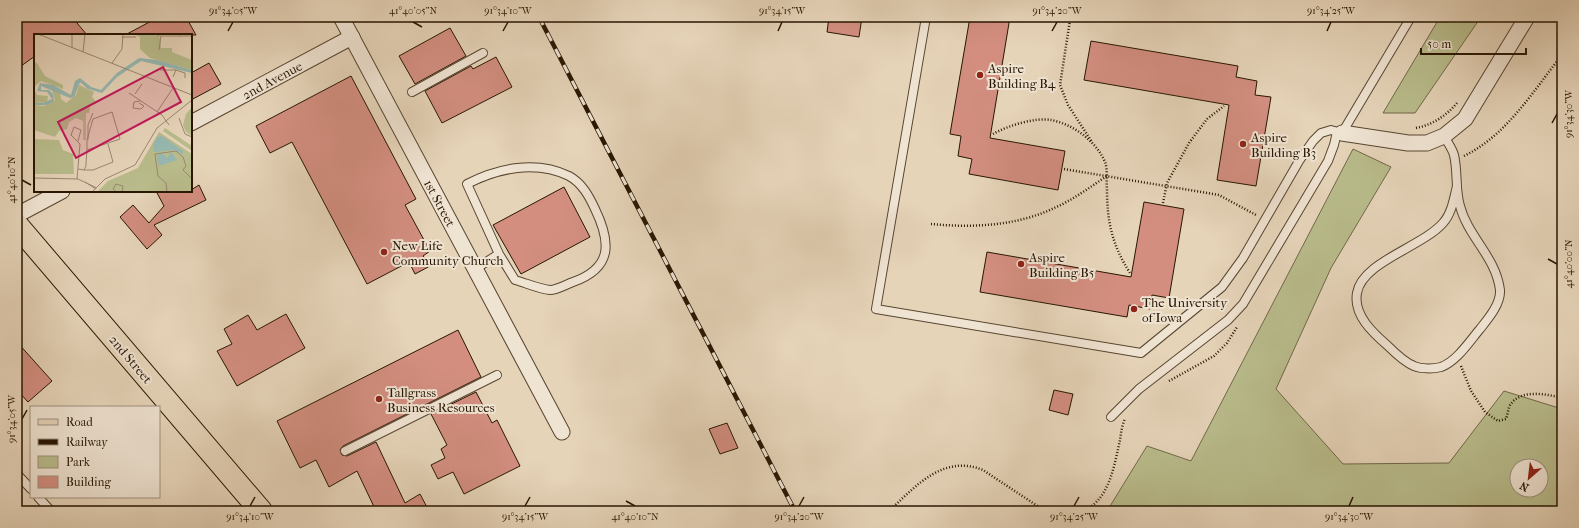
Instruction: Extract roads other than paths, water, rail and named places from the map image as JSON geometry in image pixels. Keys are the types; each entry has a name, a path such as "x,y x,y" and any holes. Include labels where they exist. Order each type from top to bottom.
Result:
{"main road":[{"name":"2nd Street","path":"17,226 261,511"}],"street":[{"name":"1st Street","path":"341,17 562,432"},
{"path":"1339,132 1408,143 1427,143 1444,136 1465,120 1527,17"},
{"name":"2nd Avenue","path":"192,122 352,37"},
{"path":"17,215 60,192"}],"lane":[{"path":"926,17 876,309 1141,353 1222,287 1243,258 1299,161 1313,141 1321,132 1330,130 1339,132"},
{"path":"1111,417 1139,390 1228,320 1243,304 1328,161 1339,132 1408,17"},
{"path":"412,92 483,53"},
{"path":"1444,136 1455,160 1457,186 1463,215 1490,260 1498,278 1500,292 1494,311 1449,363 1440,367 1426,368 1414,366 1402,359 1364,322 1356,303 1356,294 1358,286 1367,274 1428,236 1444,222 1449,213 1457,186"},
{"path":"516,167 543,168 570,177 586,191 604,227 606,251 597,269 576,281 551,290 515,280 499,254 467,184 477,178 516,167"},
{"path":"475,269 499,254"},
{"path":"345,451 497,375"},
{"path":"17,474 30,488"},
{"path":"39,498 50,510"}],"railway":[{"path":"539,17 795,511"}],"place":[{"name":"Aspire Building B4","path":"980,75"},
{"name":"Aspire Building B3","path":"1243,144"},
{"name":"New Life Community Church","path":"384,252"},
{"name":"Aspire Building B5","path":"1021,264"},
{"name":"The University of Iowa","path":"1134,309"},
{"name":"Tallgrass Business Resources","path":"379,399"}]}
